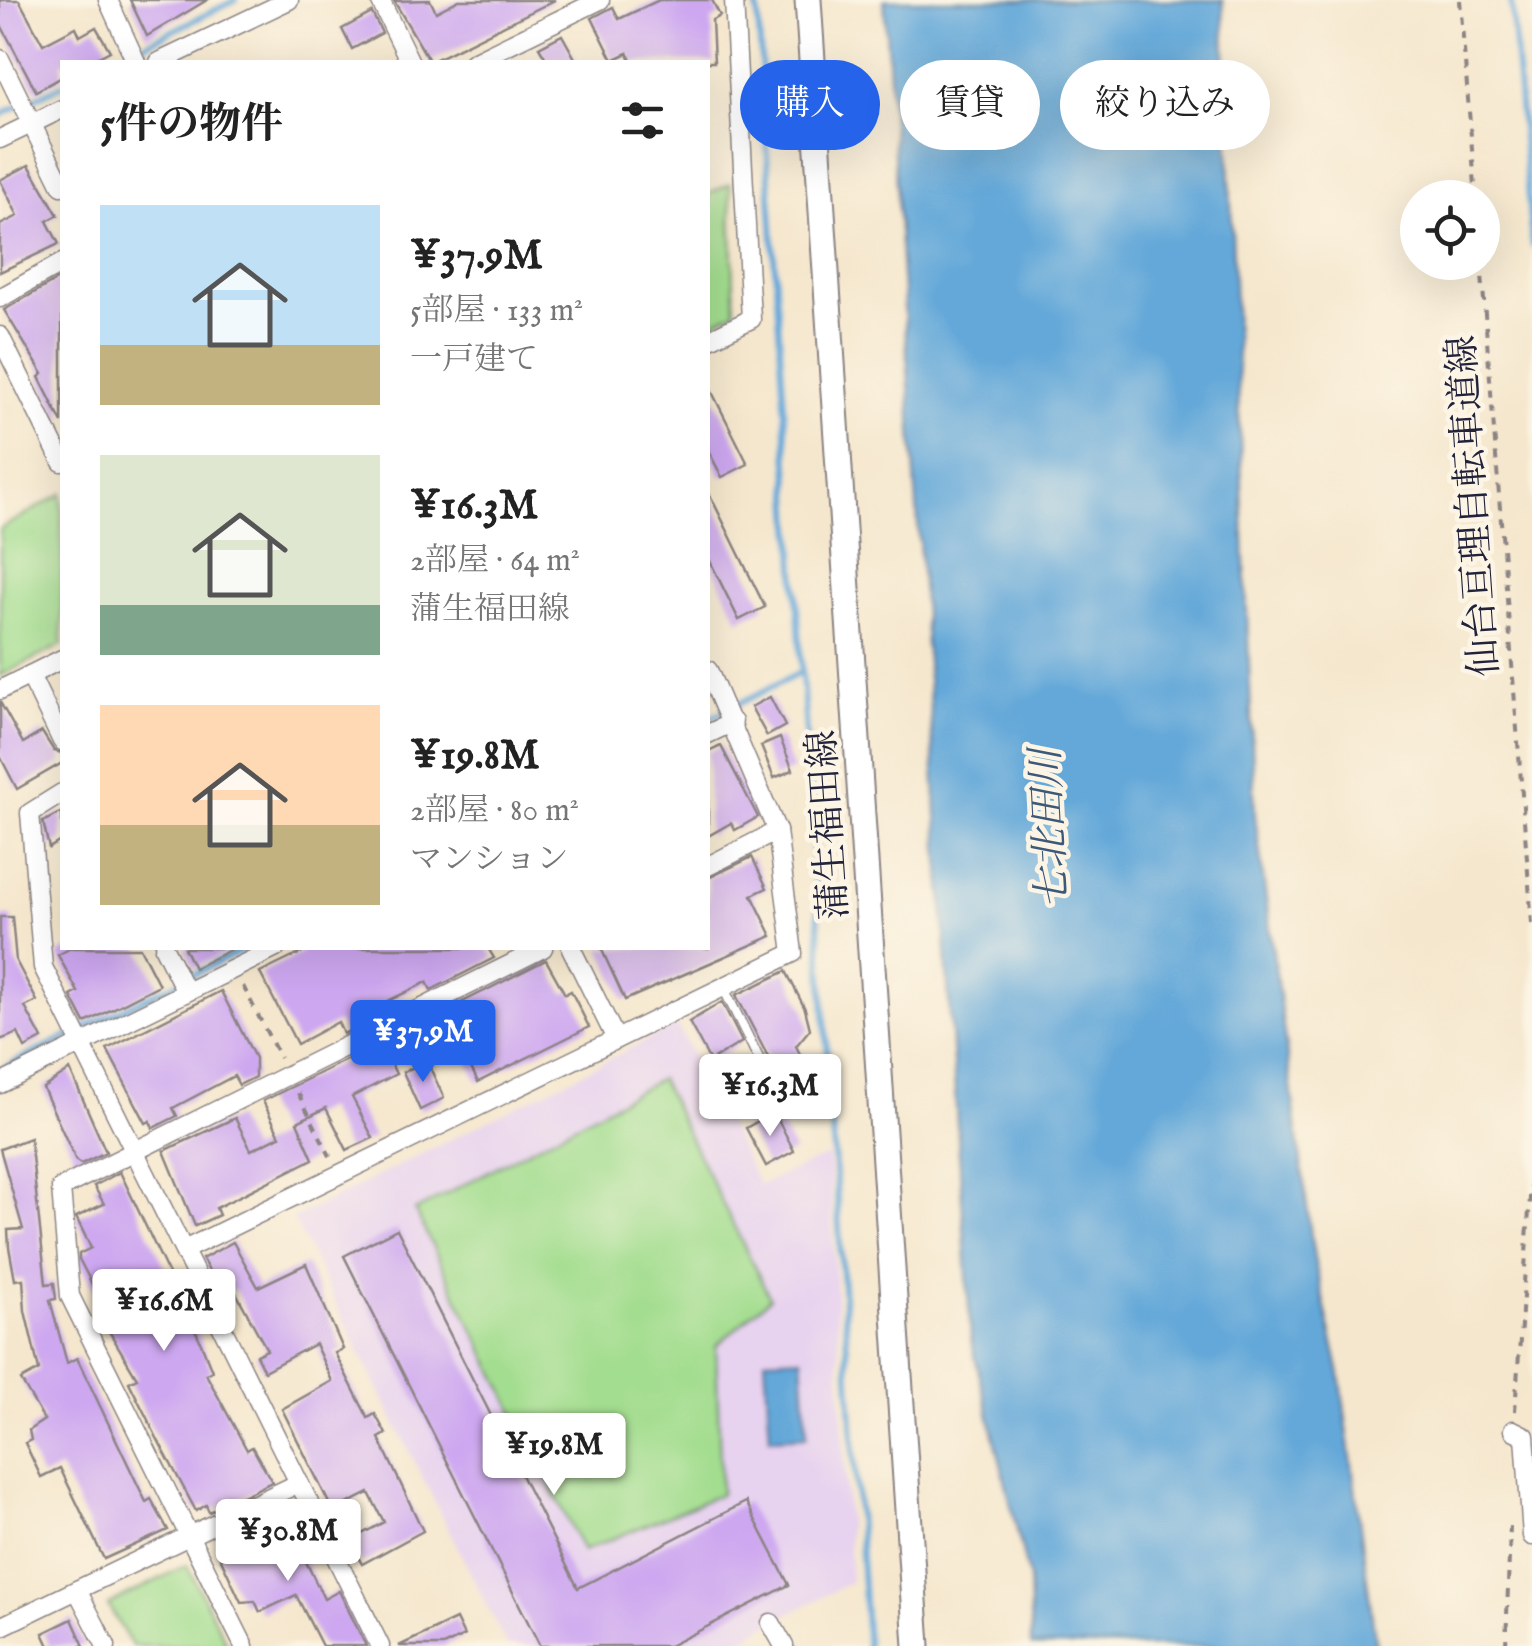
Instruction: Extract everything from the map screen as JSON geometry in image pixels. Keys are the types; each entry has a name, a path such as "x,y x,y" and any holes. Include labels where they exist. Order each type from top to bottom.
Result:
{"main road":[{"name":"蒲生福田線","path":"808,0 917,1646"}],"street":[{"path":"108,0 133,55"},
{"path":"163,60 289,0"},
{"path":"380,0 409,60"},
{"path":"477,60 600,0"},
{"path":"710,339 751,319 734,0"},
{"path":"0,59 60,182"},
{"path":"0,139 26,111 60,109"},
{"path":"0,298 60,263"},
{"path":"0,336 60,458"},
{"path":"0,690 60,660"},
{"path":"184,1250 793,953 777,831 710,674"},
{"path":"30,675 60,737"},
{"path":"710,732 729,714"},
{"path":"60,794 30,813 43,967 380,1646"},
{"path":"710,865 777,831"},
{"path":"165,950 182,984"},
{"path":"0,1084 78,1036 182,984 271,950"},
{"path":"244,1646 70,1296 61,1188 539,950"},
{"path":"572,950 616,1039"},
{"path":"1513,1430 1526,1436 1532,1536"},
{"path":"0,1627 300,1483"},
{"path":"77,1590 106,1646"},
{"path":"771,1623 784,1646"}],"lane":[{"path":"723,987 779,1099"}],"path":[{"path":"1460,0 1475,180"},
{"name":"仙台亘理自転車道線","path":"1482,280 1532,924"},
{"path":"1513,1430 1532,1168"},
{"path":"1506,1646 1510,1509"}],"shaded area":[{"path":"677,1025 759,1185 829,1155 851,1582 727,1646 507,1646 293,1219"}],"green space":[{"path":"730,184 735,311 710,324 710,193"},
{"path":"60,495 60,646 0,676 0,529"},
{"path":"660,1079 770,1298 716,1346 721,1494 583,1551 415,1211"},
{"path":"187,1565 228,1646 132,1646 108,1605"}],"water":[{"name":"七北田川","path":"884,0 1223,0 1225,60 1060,60 1060,150 1229,150 1255,816 1314,1258 1340,1374 1376,1646 1031,1646 1029,1580 971,1340"},
{"path":"802,1357 807,1436 770,1438 765,1359"}],"building":[{"path":"0,0 19,0 43,44 76,27 80,36 96,27 110,51 93,60 60,60 60,78 36,91 0,23"},
{"path":"130,0 207,0 147,36"},
{"path":"430,0 436,12 459,0 555,0 434,60 429,60 394,1"},
{"path":"659,0 712,0 720,16 712,20 714,62 631,60 628,53 613,60 592,18 613,7 619,19"},
{"path":"372,13 382,33 352,49 342,29"},
{"path":"562,35 576,60 547,60 539,47"},
{"path":"29,165 58,215 47,221 59,244 0,272 0,225 18,216 0,180"},
{"path":"60,278 60,419 39,377 43,374 4,310"},
{"path":"710,388 748,464 722,477 710,454"},
{"path":"710,495 765,607 739,620 710,561"},
{"path":"770,697 785,726 767,736 751,707"},
{"path":"0,702 23,743 42,732 54,751 60,752 60,764 17,789 0,756"},
{"path":"780,738 793,770 774,778 761,746"},
{"path":"721,746 758,817 735,830 731,823 710,835 710,751"},
{"path":"60,813 60,841 49,848 43,822"},
{"path":"752,857 767,888 752,895 772,936 625,1000 602,950 710,950 710,877"},
{"path":"0,917 12,917 16,961 37,1001 25,1007 42,1039 25,1048 18,1033 0,1040"},
{"path":"67,950 141,950 159,985 85,1023 71,996 78,992 58,955"},
{"path":"185,950 230,950 194,968"},
{"path":"300,950 489,950 494,958 431,990 427,982 365,1012 369,1021 343,1034 338,1022 297,1044 260,973 301,953"},
{"path":"546,960 565,994 571,991 589,1027 478,1082 458,1041 436,1053 421,1023"},
{"path":"786,971 805,1009 810,1029 796,1046 810,1075 784,1088 736,995"},
{"path":"221,991 255,1058 255,1077 239,1085 234,1076 173,1108 177,1116 153,1128 150,1121 146,1123 107,1049"},
{"path":"722,1002 742,1042 710,1061 689,1022"},
{"path":"381,1043 396,1074 352,1097 373,1138 347,1150 326,1108 297,1122 313,1159 216,1208 219,1215 195,1226 164,1151 235,1118 251,1150 280,1136 263,1101"},
{"path":"427,1061 444,1098 420,1110 403,1072"},
{"path":"70,1070 106,1152 81,1164 76,1161 43,1088"},
{"path":"774,1112 794,1151 766,1166 746,1128"},
{"path":"30,1138 46,1284 54,1283 56,1299 50,1300 67,1363 77,1358 146,1502 151,1499 168,1530 104,1559 60,1468 41,1477 25,1443 31,1440 29,1430 44,1420 21,1380 39,1370 25,1311 23,1279 15,1280 9,1247 8,1230 23,1229 0,1149"},
{"path":"120,1172 199,1338 212,1371 206,1374 247,1450 252,1447 272,1482 209,1512 206,1505 196,1511 157,1438 129,1382 137,1378 97,1311 104,1307 79,1259 79,1254 91,1248 76,1217 104,1204 94,1186"},
{"path":"397,1229 578,1588 746,1502 789,1585 669,1646 540,1646 344,1256"},
{"path":"233,1242 258,1287 306,1264 343,1349 335,1353 368,1418 375,1414 386,1434 379,1438 423,1531 362,1564 349,1541 384,1522 369,1493 333,1511 282,1409 332,1381 315,1344 264,1371 256,1355 267,1350 234,1289 223,1295 202,1259"},
{"path":"286,1520 324,1599 339,1591 366,1646 322,1646 296,1595 260,1612 255,1601 241,1602 219,1555"},
{"path":"72,1619 84,1646 49,1646 43,1633"},
{"path":"456,1619 464,1636 443,1646 399,1646"}],"waterway":[{"path":"112,60 236,0"},
{"path":"757,0 867,1646"},
{"path":"1511,0 1532,245"},
{"path":"0,115 60,86"},
{"path":"710,718 802,672"},
{"path":"0,1070 243,950"}]}
